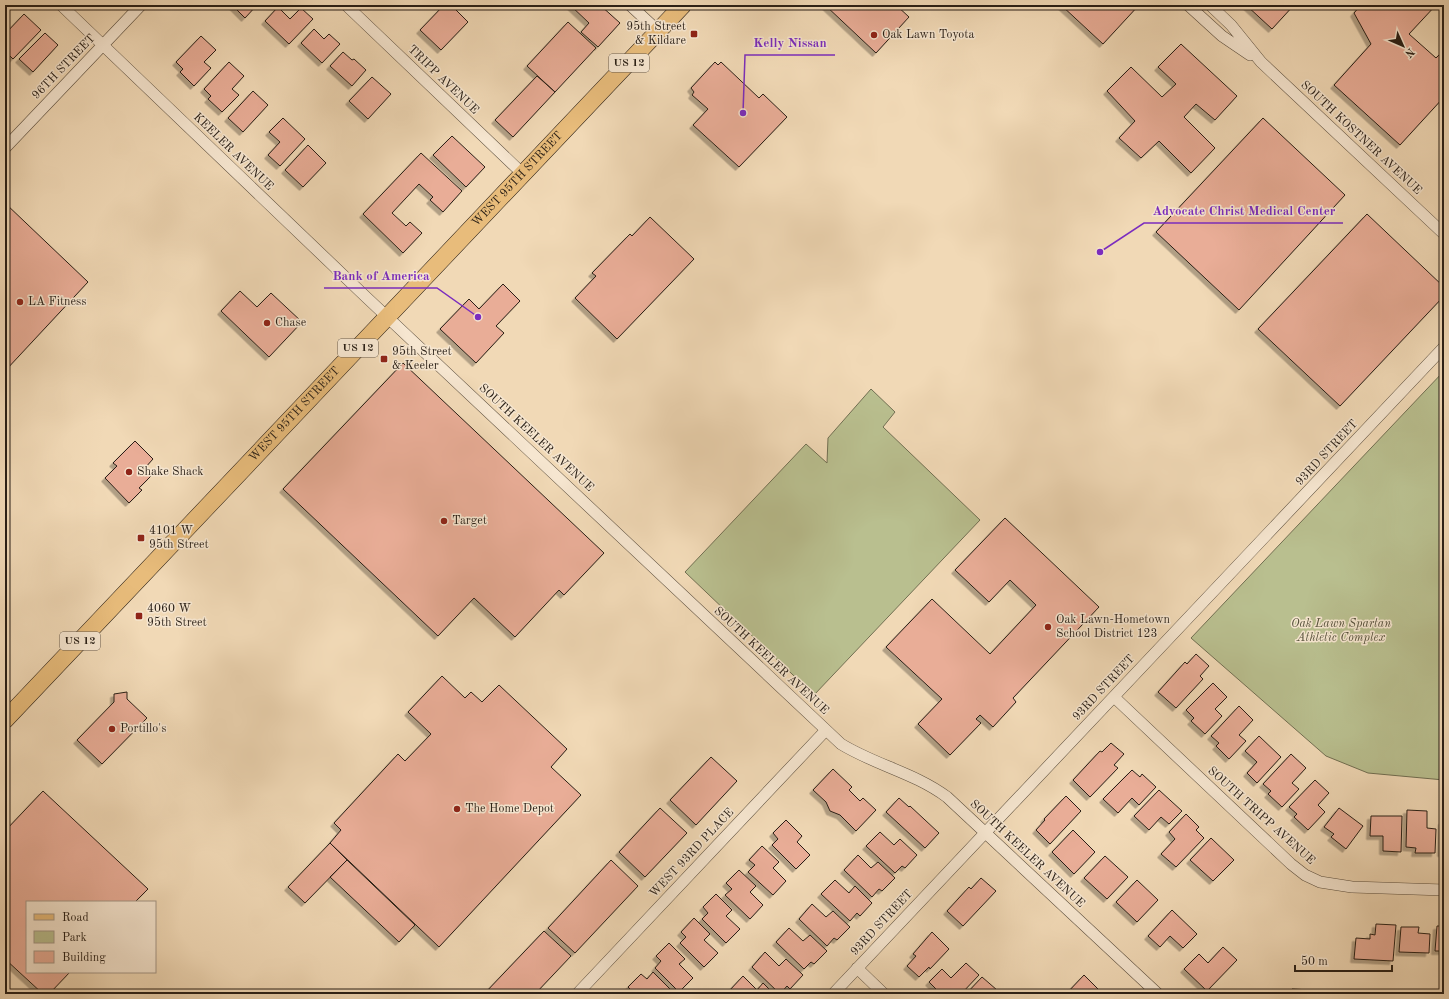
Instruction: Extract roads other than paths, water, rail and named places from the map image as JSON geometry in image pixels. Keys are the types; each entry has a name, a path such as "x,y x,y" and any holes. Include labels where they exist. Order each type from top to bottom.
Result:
{"main road":[{"name":"WEST 95TH STREET","path":"5,720 684,5"}],"street":[{"name":"KEELER AVENUE","path":"61,5 388,317"},
{"name":"96TH STREET","path":"5,148 141,5"},
{"name":"TRIPP AVENUE","path":"346,5 523,174"},
{"path":"630,5 658,31"},
{"name":"SOUTH KOSTNER AVENUE","path":"1188,5 1222,36 1261,62"},
{"name":"SOUTH KOSTNER AVENUE","path":"1210,5 1231,25 1261,62 1444,234"},
{"name":"SOUTH KEELER AVENUE","path":"388,317 841,744 854,752 926,782 937,790 1158,994"},
{"name":"93RD STREET","path":"833,994 1444,348"},
{"name":"SOUTH TRIPP AVENUE","path":"1114,697 1291,864 1305,875 1320,882 1352,887 1444,890"},
{"name":"WEST 93RD PLACE","path":"577,994 826,730"},
{"path":"857,968 884,994"}],"place":[{"name":"95th Street & Kildare","path":"694,34"},
{"name":"Oak Lawn Toyota","path":"874,35"},
{"name":"Kelly Nissan","path":"743,113"},
{"name":"Advocate Christ Medical Center","path":"1100,252"},
{"name":"LA Fitness","path":"20,302"},
{"name":"Bank of America","path":"478,317"},
{"name":"Chase","path":"267,323"},
{"name":"95th Street & Keeler","path":"384,359"},
{"name":"Shake Shack","path":"129,472"},
{"name":"Target","path":"444,521"},
{"name":"4101 W 95th Street","path":"141,538"},
{"name":"4060 W 95th Street","path":"139,616"},
{"name":"Oak Lawn-Hometown School District 123","path":"1048,627"},
{"name":"Portillo's","path":"112,729"},
{"name":"The Home Depot","path":"457,809"}],"park label":[{"name":"Oak Lawn Spartan Athletic Complex","path":"1341,631"}]}
